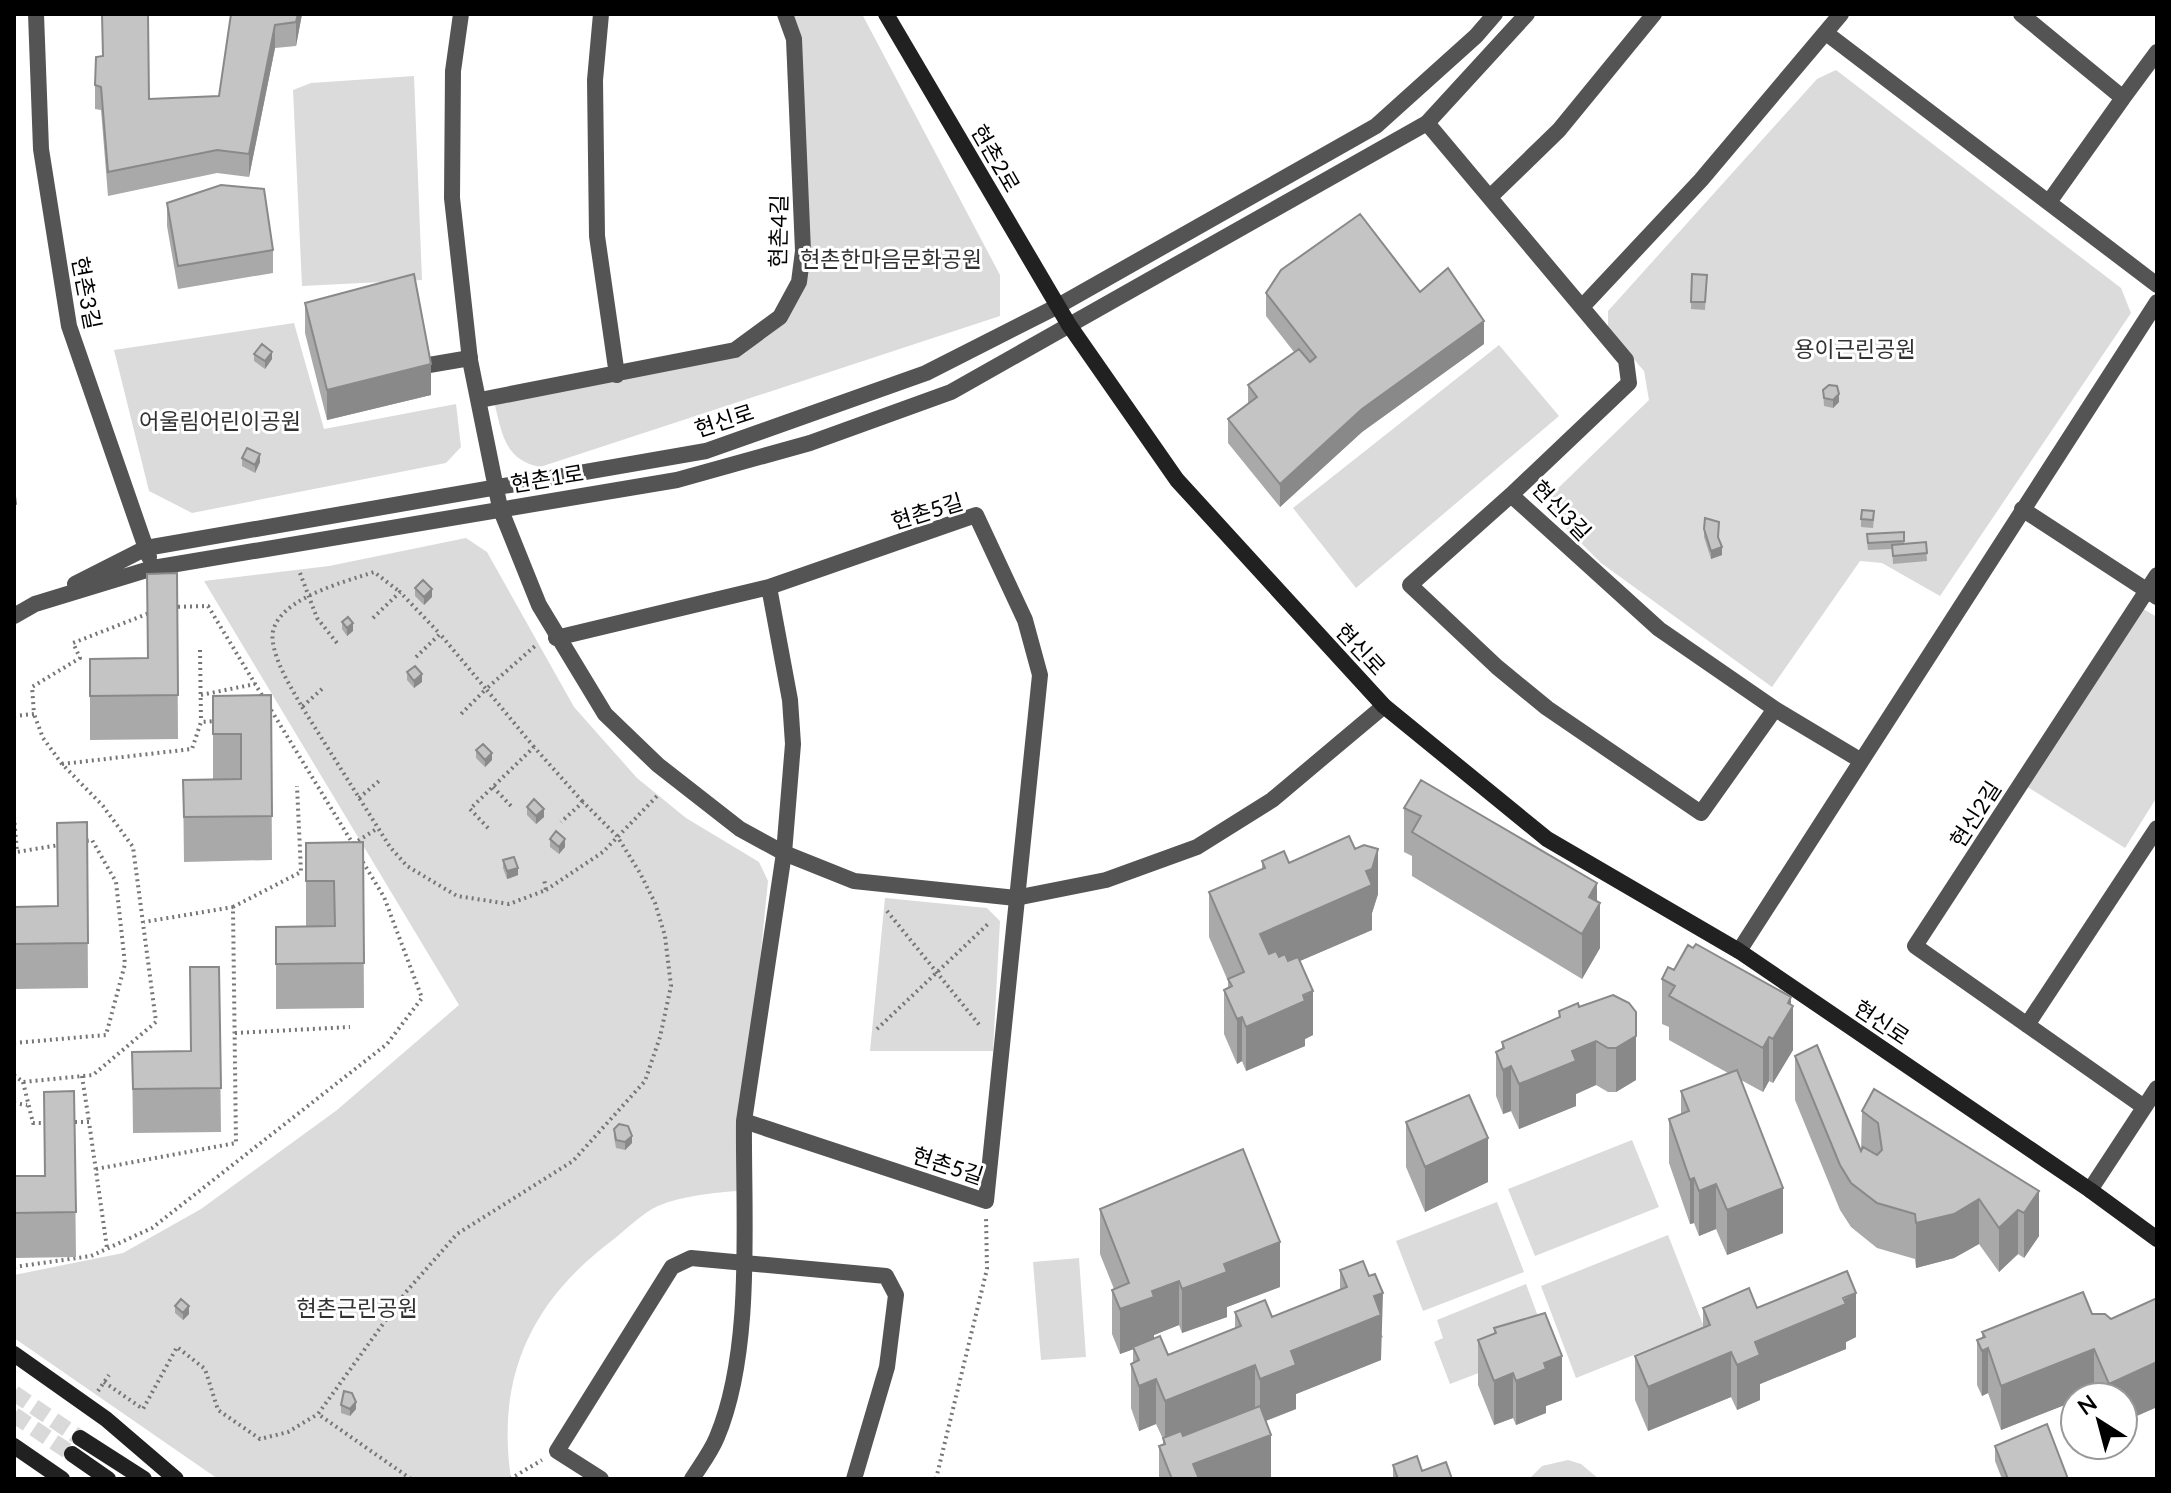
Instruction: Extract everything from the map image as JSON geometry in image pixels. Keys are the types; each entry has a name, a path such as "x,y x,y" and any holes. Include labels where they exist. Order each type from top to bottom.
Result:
{"main road":[{"name":"현촌2로","path":"886,14 1069,325"},
{"name":"현신로","path":"1069,325 1177,480 1384,706 1547,839 1739,951 2157,1239"},
{"path":"14,1354 106,1419 176,1479"},
{"path":"80,1438 144,1479"},
{"path":"14,1446 62,1479"},
{"path":"72,1454 108,1479"}],"street":[{"name":"현촌3길","path":"36,14 41,149 69,326 153,568"},
{"path":"461,14 453,71 452,198 470,358 500,508 556,638 605,714 658,765 740,829 784,853 854,881 1016,898 1106,880 1197,847 1272,800 1384,706"},
{"path":"601,14 595,80 597,236 617,375"},
{"name":"현촌4길","path":"480,400 735,350 780,317 799,282 803,251 794,39 785,14"},
{"name":"현신로","path":"35,604 146,548 706,451 926,373 1058,306 1376,126 1476,36 1495,14"},
{"path":"1069,325 1427,123 1527,14"},
{"path":"1490,197 1559,130 1654,14"},
{"path":"1582,307 1691,191 1841,14"},
{"path":"2021,14 2123,98"},
{"path":"1826,33 2157,285"},
{"path":"2049,202 2157,52"},
{"name":"현신3길","path":"1427,123 1626,360 1629,383 1511,495 1659,629 1775,709 1860,760"},
{"path":"1739,951 2157,302"},
{"name":"현촌1로","path":"14,616 35,604 153,568 677,480 810,443 951,392 1069,325"},
{"path":"429,365 470,358"},
{"path":"1511,495 1410,585 1497,667 1547,708 1701,813 1775,709"},
{"path":"2022,509 2152,594"},
{"name":"현촌5길","path":"556,638 769,587 976,515 1025,620 1040,675 986,1201 744,1121"},
{"name":"현신2길","path":"2144,1107 1915,946 2152,594 2157,575"},
{"path":"692,1479 717,1438 738,1359 743,1262 744,1121 784,853 792,729 769,587"},
{"path":"2027,1025 2157,828"},
{"path":"2090,1190 2157,1088"},
{"path":"601,1479 557,1451 672,1267 691,1258 886,1276 896,1295 887,1367 854,1479"}],"path":[{"path":"104,1382 143,1409 177,1347 205,1369 218,1410 260,1439 288,1432 318,1414 406,1292 457,1234 573,1161 645,1081 660,1037 671,986 665,936 655,903 617,836 534,747 440,634 400,592 374,572 308,594 281,617 272,639 280,666 359,798 407,866 457,896 509,904 546,890 577,873 617,836 658,795"},
{"path":"300,573 317,618 337,643"},
{"path":"373,618 400,592"},
{"path":"14,1267 91,1256 152,1228 387,1044 422,998 384,897 208,606 166,607"},
{"path":"23,1082 93,1075 156,1022 133,847 103,806 62,764 43,738 34,714 32,687 80,658 73,643 154,611"},
{"path":"416,657 440,634"},
{"path":"461,714 535,646"},
{"path":"62,764 192,749 201,722 200,650"},
{"path":"201,695 255,684"},
{"path":"302,707 322,689"},
{"path":"14,716 34,714"},
{"path":"260,717 275,716"},
{"path":"201,722 231,719"},
{"path":"488,828 470,809 534,747"},
{"path":"359,798 379,781"},
{"path":"144,922 233,907 301,872 297,786"},
{"path":"493,787 511,806"},
{"path":"561,822 583,802"},
{"path":"14,817 17,852 62,844"},
{"path":"353,844 378,828"},
{"path":"14,1043 106,1035 125,964 116,882 92,840 77,842"},
{"path":"544,879 546,890"},
{"path":"96,1169 236,1143 233,907"},
{"path":"887,911 981,1027"},
{"path":"877,1029 988,924"},
{"path":"235,1033 350,1027"},
{"path":"14,1075 23,1082 33,1123 89,1122"},
{"path":"82,1076 107,1249"},
{"path":"14,1103 28,1105"},
{"path":"936,1479 987,1269 986,1201"},
{"path":"318,1414 411,1479"},
{"path":"510,1479 557,1451"}],"green space":[{"name":"현촌한마음문화공원","path":"785,14 862,14 1000,275 1000,316 540,467 527,463 506,442 493,398 735,350 780,317 797,285"},
{"name":"용이근린공원","path":"1836,70 2121,288 2131,313 1940,596 1882,563 1860,561 1772,687 1601,563 1548,510 1550,496 1649,400 1644,371 1608,329 1608,311 1817,79"},
{"path":"414,76 422,280 302,286 293,90 311,83"},
{"name":"어울림어린이공원","path":"294,323 324,429 456,404 461,447 446,463 192,513 149,491 114,350"},
{"path":"1499,345 1559,416 1356,588 1293,508"},
{"name":"현촌근린공원","path":"466,538 487,552 574,707 637,778 686,818 759,862 768,881 737,1191 687,1197 652,1209 585,1263 561,1288 541,1315 515,1374 509,1407 511,1479 218,1479 14,1338 14,1275 123,1253 201,1209 337,1110 459,1005 204,581 329,566"},
{"path":"2140,607 2157,617 2157,797 2125,848 2026,786"},
{"path":"885,898 987,908 1000,921 993,1051 870,1051"},
{"path":"1632,1140 1659,1207 1535,1256 1508,1189"},
{"path":"1497,1202 1524,1272 1423,1311 1396,1241"},
{"path":"1668,1235 1704,1327 1576,1378 1541,1286"},
{"path":"1079,1258 1086,1357 1041,1360 1033,1262"},
{"path":"1526,1284 1549,1346 1450,1384 1434,1342 1443,1338 1437,1320"},
{"path":"1568,1460 1581,1464 1599,1479 1529,1479 1542,1466"}],"building":[{"path":"102,14 148,14 149,99 219,96 231,14 298,14 296,22 275,25 249,154 217,150 108,172 101,87 95,85 96,57 103,56"},
{"path":"221,185 264,189 273,250 178,266 167,203"},
{"path":"1360,214 1420,292 1448,268 1484,321 1362,409 1280,484 1228,419 1257,397 1248,385 1299,349 1310,362 1316,357 1266,293 1281,270"},
{"path":"414,274 431,364 327,390 305,303"},
{"path":"1692,274 1707,275 1705,302 1691,302"},
{"path":"262,344 272,352 265,361 254,354"},
{"path":"1829,385 1837,386 1839,394 1833,400 1824,398 1823,390"},
{"path":"247,448 260,454 255,465 242,458"},
{"path":"1862,510 1874,511 1873,520 1861,519"},
{"path":"1705,518 1719,522 1718,537 1722,547 1711,551 1704,529"},
{"path":"1904,532 1904,541 1868,543 1867,534"},
{"path":"1926,542 1927,553 1893,556 1892,545"},
{"path":"177,573 178,695 90,696 90,659 148,658 147,574"},
{"path":"423,580 432,589 424,597 415,588"},
{"path":"348,617 353,623 347,628 342,622"},
{"path":"415,666 422,674 414,681 407,672"},
{"path":"271,695 272,816 184,817 183,780 241,779 241,734 213,734 213,696"},
{"path":"483,744 492,753 485,760 476,750"},
{"path":"1421,780 1597,883 1589,897 1600,903 1582,934 1412,832 1421,816 1404,808"},
{"path":"534,799 544,809 536,816 527,807"},
{"path":"87,822 88,943 14,944 14,907 58,906 57,823"},
{"path":"556,831 565,839 559,847 550,839"},
{"path":"1349,836 1355,849 1364,845 1378,849 1372,869 1366,871 1372,885 1260,934 1269,954 1276,951 1279,957 1285,954 1288,961 1298,957 1313,991 1303,995 1305,1001 1246,1027 1242,1017 1237,1019 1224,990 1232,986 1228,979 1244,972 1209,892 1265,868 1262,861 1284,851 1289,863"},
{"path":"363,842 364,963 276,964 276,927 335,926 334,881 306,881 306,843"},
{"path":"514,857 518,868 507,871 503,860"},
{"path":"1696,944 1791,997 1788,1003 1793,1006 1773,1039 1769,1037 1763,1048 1669,996 1675,986 1662,979 1668,967 1674,970 1688,945 1693,948"},
{"path":"190,967 219,967 221,1088 133,1089 132,1052 191,1051"},
{"path":"1613,995 1629,1003 1636,1012 1636,1036 1616,1048 1608,1048 1596,1041 1572,1051 1576,1061 1519,1084 1511,1066 1503,1070 1496,1052 1504,1048 1502,1042 1560,1017 1559,1011"},
{"path":"1817,1045 1861,1151 1863,1147 1877,1155 1882,1150 1878,1123 1862,1111 1874,1089 2039,1191 2024,1213 2018,1210 1999,1228 1979,1199 1954,1214 1916,1223 1915,1214 1877,1203 1851,1183 1840,1165 1795,1056"},
{"path":"1737,1070 1783,1188 1727,1210 1716,1184 1699,1191 1694,1178 1690,1180 1669,1119 1689,1111 1681,1091"},
{"path":"74,1091 76,1212 14,1213 14,1176 45,1176 44,1092"},
{"path":"1469,1095 1488,1138 1425,1167 1406,1122"},
{"path":"619,1124 628,1126 632,1136 625,1142 616,1140 614,1129"},
{"path":"1243,1149 1280,1242 1224,1264 1227,1272 1182,1289 1179,1281 1152,1291 1154,1297 1120,1309 1112,1290 1129,1283 1100,1209"},
{"path":"1363,1261 1369,1276 1375,1274 1383,1293 1374,1296 1381,1315 1291,1351 1296,1365 1260,1379 1255,1365 1165,1401 1156,1379 1139,1386 1131,1364 1139,1360 1133,1347 1160,1336 1168,1355 1241,1326 1235,1312 1265,1300 1272,1317 1347,1287 1340,1270"},
{"path":"1847,1271 1856,1293 1843,1298 1846,1304 1755,1342 1760,1355 1737,1365 1731,1352 1648,1387 1635,1356 1710,1325 1703,1308 1749,1288 1757,1308"},
{"path":"2083,1292 2092,1314 2105,1314 2111,1319 2157,1298 2157,1362 2116,1381 2108,1381 2094,1349 2001,1386 1988,1348 1982,1351 1977,1340 1985,1337 1982,1332"},
{"path":"181,1299 189,1306 183,1313 175,1306"},
{"path":"1545,1313 1562,1356 1544,1363 1546,1369 1516,1381 1513,1373 1494,1381 1478,1340 1496,1333 1494,1328"},
{"path":"344,1391 352,1393 356,1402 350,1409 341,1405"},
{"path":"1260,1406 1271,1435 1193,1464 1199,1479 1172,1479 1159,1446 1165,1444 1163,1438 1181,1431 1183,1436"},
{"path":"2047,1424 2068,1479 2008,1479 1995,1446"},
{"path":"1417,1456 1422,1471 1446,1462 1452,1479 1398,1479 1393,1465"}],"tunnel":[{"path":"14,1393 80,1438"},
{"path":"14,1415 72,1454"}]}
